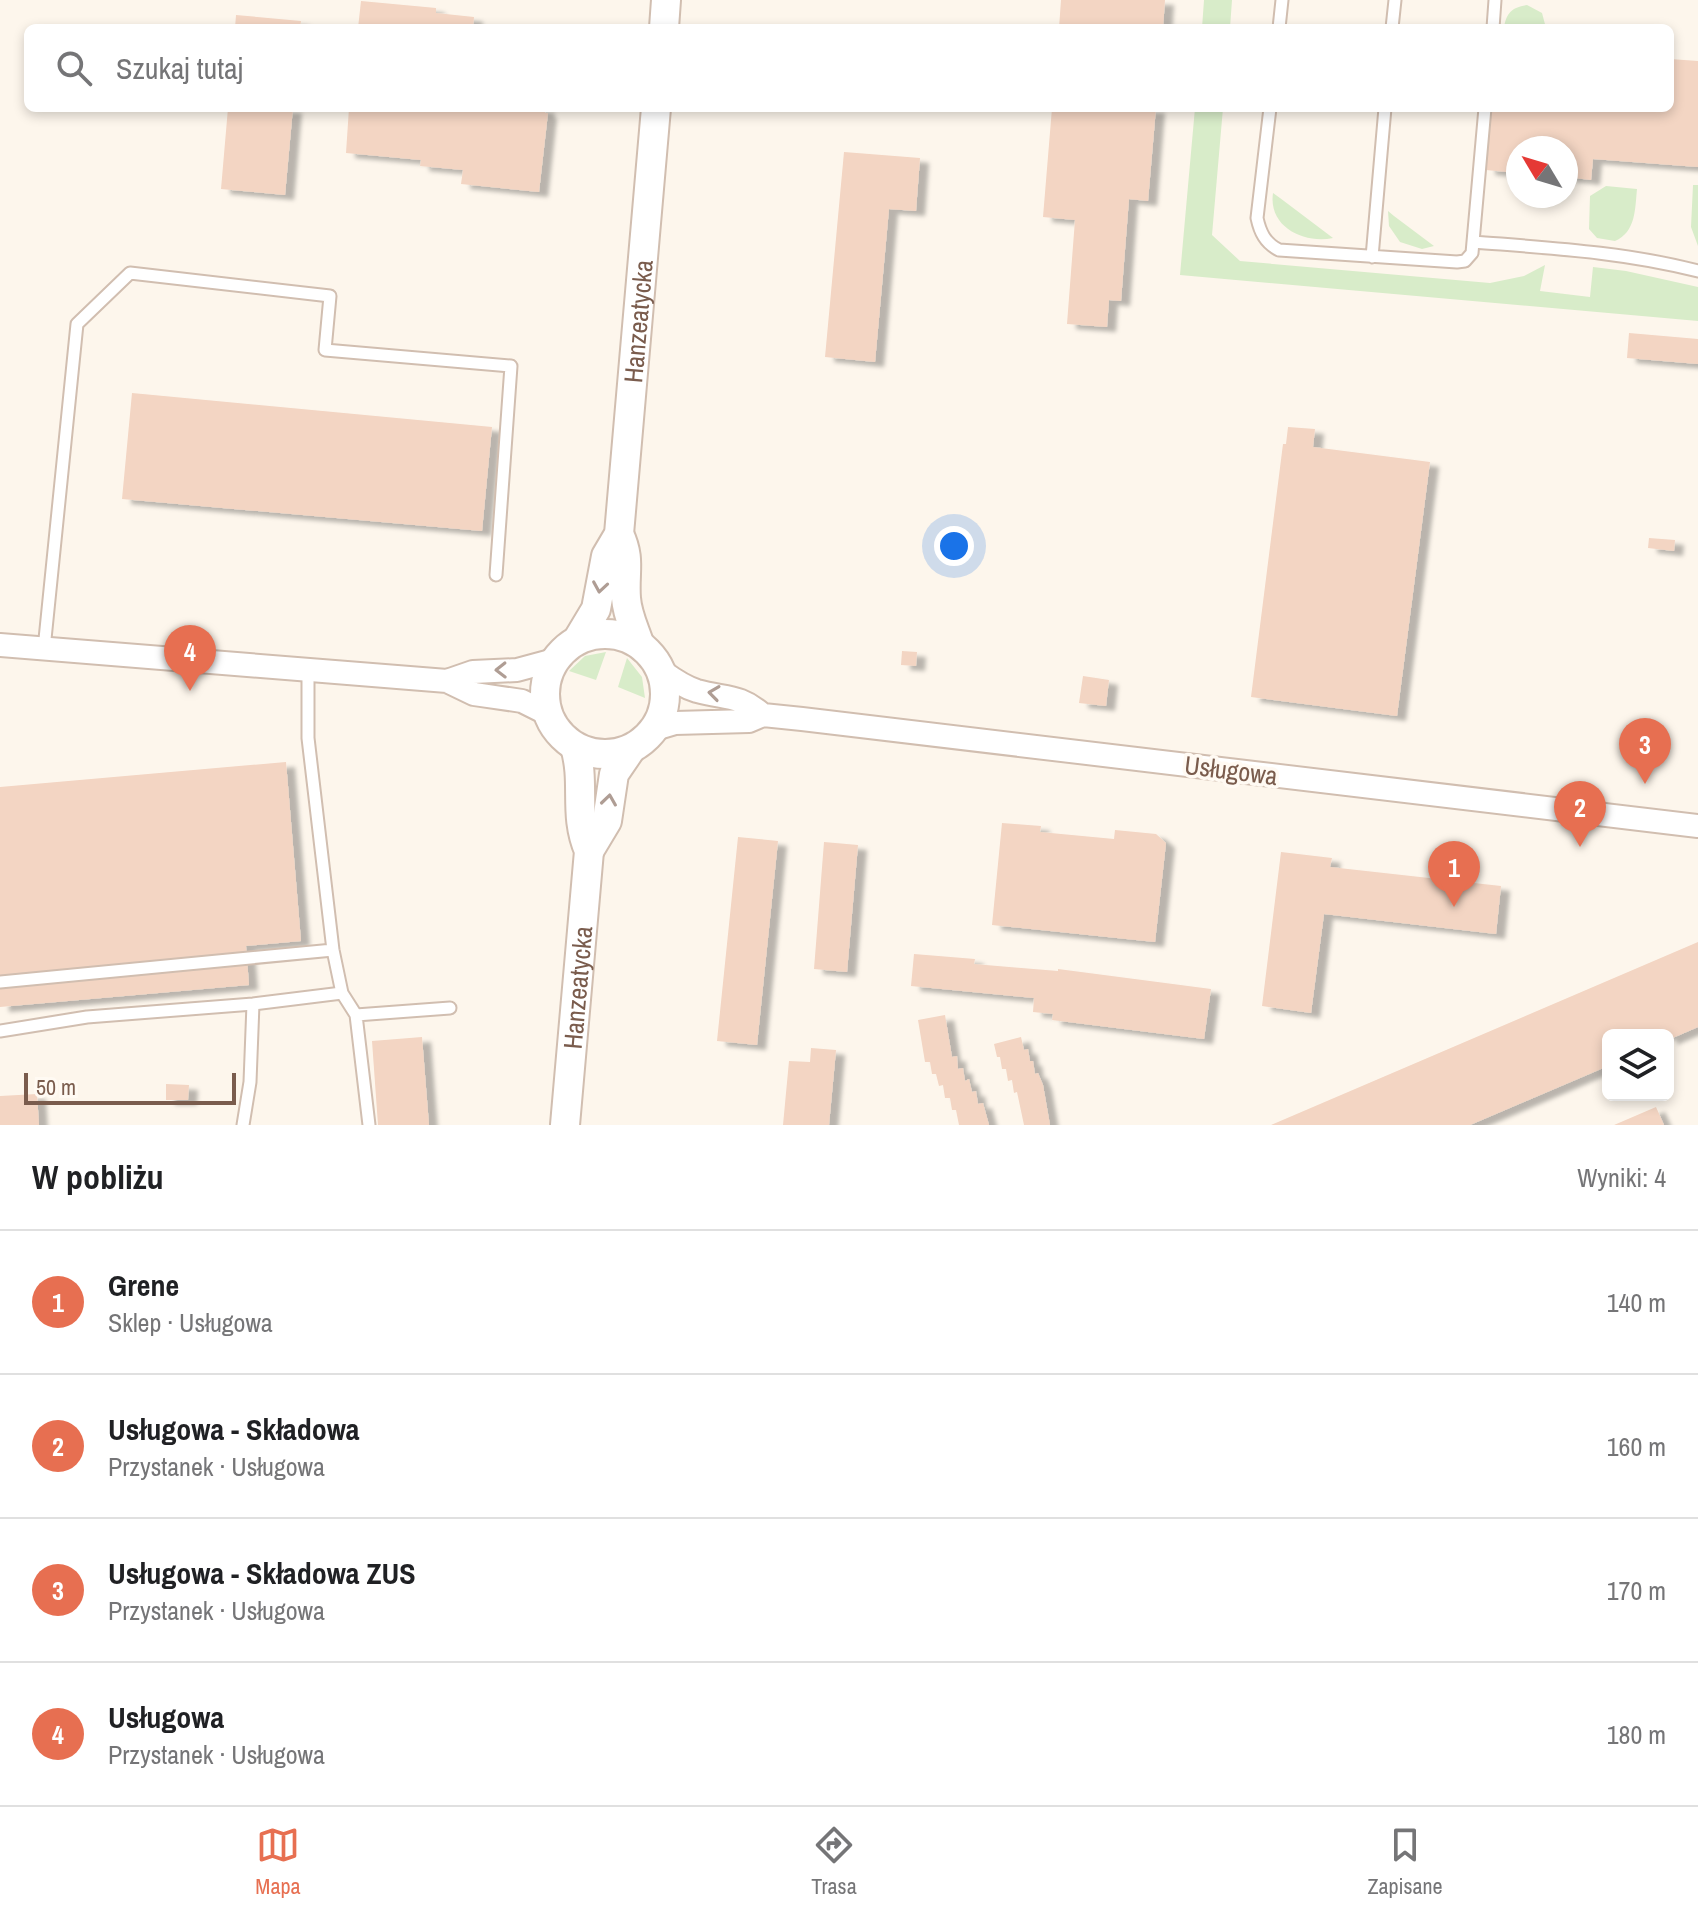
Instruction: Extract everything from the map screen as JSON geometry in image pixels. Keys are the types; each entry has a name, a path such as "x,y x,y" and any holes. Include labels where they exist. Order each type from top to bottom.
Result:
{"street":[{"path":"664,24 666,0"},
{"name":"Hanzeatycka","path":"578,639 596,609 606,556 619,534 656,112"},
{"name":"Hanzeatycka","path":"619,534 629,564 626,583 628,612 639,643"},
{"path":"447,681 473,672 517,670 554,660 578,639 609,633 625,636 639,643 653,656 663,672 666,692 664,711 655,729 631,749 603,754 575,747 563,738 548,714 546,687 554,660"},
{"path":"0,645 447,681 474,694 522,701 548,714"},
{"path":"0,663 44,649"},
{"name":"Usługowa","path":"663,672 689,688 733,696 749,703 763,715"},
{"name":"Usługowa","path":"655,729 675,723 749,721 763,715 944,734 1698,826"},
{"name":"Hanzeatycka","path":"565,1125 589,851 579,822 581,776 575,747"},
{"name":"Hanzeatycka","path":"589,851 607,821 614,774 631,749"}],"lane":[{"path":"1279,24 1282,0"},
{"path":"1392,24 1395,0"},
{"path":"1493,24 1495,0"},
{"path":"1270,112 1257,218 1265,240 1279,250 1457,262 1465,261 1472,253 1485,112"},
{"path":"1372,257 1385,112"},
{"path":"1474,242 1616,255 1661,261 1698,271"},
{"path":"44,649 77,324 130,273 330,296 325,350 511,366 496,575"},
{"path":"308,671 308,738 333,950 342,993 356,1015 369,1125"},
{"path":"0,982 333,950"},
{"path":"0,1031 87,1017 253,1004 342,993"},
{"path":"243,1125 250,1082 253,1004"},
{"path":"356,1015 450,1008"}],"green space":[{"path":"1204,0 1232,0 1230,24 1202,24"},
{"path":"1527,5 1542,13 1545,24 1505,24 1506,18 1517,7"},
{"path":"1195,112 1223,112 1212,235 1240,261 1490,283 1524,276 1545,265 1540,291 1590,297 1593,267 1626,271 1698,287 1698,321 1180,275"},
{"path":"1693,185 1698,185 1698,246 1691,227"},
{"path":"1606,186 1637,189 1631,226 1615,241 1597,238 1589,229 1590,196"},
{"path":"1273,193 1333,238 1300,235 1282,224 1273,205"},
{"path":"1388,211 1434,246 1422,249 1400,242 1389,226"},
{"path":"606,652 596,680 569,671 585,656"},
{"path":"627,658 642,677 645,698 618,687"}],"building":[{"path":"1061,0 1165,0 1163,24 1059,24"},
{"path":"361,1 436,8 436,13 474,17 473,24 358,24"},
{"path":"236,15 301,21 301,24 235,24"},
{"path":"1674,59 1698,61 1698,167 1593,159 1591,180 1578,178 1578,136 1506,136 1506,172 1486,170 1491,112 1674,112"},
{"path":"228,112 293,112 285,195 221,189"},
{"path":"349,112 548,113 539,192 461,184 463,170 420,166 421,160 346,153"},
{"path":"1052,112 1156,112 1148,201 1129,199 1121,301 1109,300 1107,327 1067,324 1075,220 1043,217"},
{"path":"844,152 920,158 916,211 889,209 875,362 825,357"},
{"path":"1629,333 1698,339 1698,364 1627,358"},
{"path":"132,393 492,427 482,531 122,499"},
{"path":"1288,427 1315,429 1313,447 1430,462 1397,716 1251,697 1283,444 1286,444"},
{"path":"1649,538 1675,540 1674,551 1648,548"},
{"path":"902,651 917,652 916,666 901,665"},
{"path":"1083,676 1109,680 1106,706 1079,703"},
{"path":"286,762 301,941 246,946 249,985 0,1007 0,787"},
{"path":"1002,823 1041,826 1040,832 1114,839 1115,830 1156,834 1166,843 1155,942 992,925"},
{"path":"738,837 778,841 757,1045 717,1041"},
{"path":"824,842 858,845 847,972 814,969"},
{"path":"1281,852 1332,858 1330,867 1501,886 1496,934 1324,914 1311,1013 1262,1006"},
{"path":"1698,942 1698,1027 1674,1037 1674,1029 1602,1029 1602,1069 1470,1125 1271,1125"},
{"path":"914,954 975,959 974,964 1058,969 1211,989 1204,1039 1052,1020 1053,1014 1033,1012 1034,998 911,986"},
{"path":"945,1015 952,1057 957,1056 958,1069 963,1068 965,1081 969,1079 972,1092 976,1091 978,1104 983,1103 989,1125 959,1125 950,1098 945,1098 943,1085 939,1086 936,1074 932,1074 930,1062 925,1062 918,1020"},
{"path":"422,1037 429,1125 378,1125 372,1041"},
{"path":"1021,1037 1024,1050 1028,1049 1030,1061 1033,1061 1035,1074 1038,1073 1043,1085 1050,1125 1024,1125 1017,1092 1014,1093 1012,1080 1008,1081 1006,1069 1002,1069 1000,1057 997,1057 994,1044"},
{"path":"811,1048 836,1050 829,1125 783,1125 789,1061 810,1062"},
{"path":"166,1084 189,1085 188,1100 166,1100"},
{"path":"37,1094 39,1125 0,1125 0,1096"},
{"path":"1656,1107 1664,1125 1614,1125"}],"place":[{"name":"Usługowa","path":"190,691"},
{"name":"Usługowa - Składowa ZUS","path":"1645,784"},
{"name":"Usługowa - Składowa","path":"1580,847"},
{"name":"Grene","path":"1454,907"}]}
